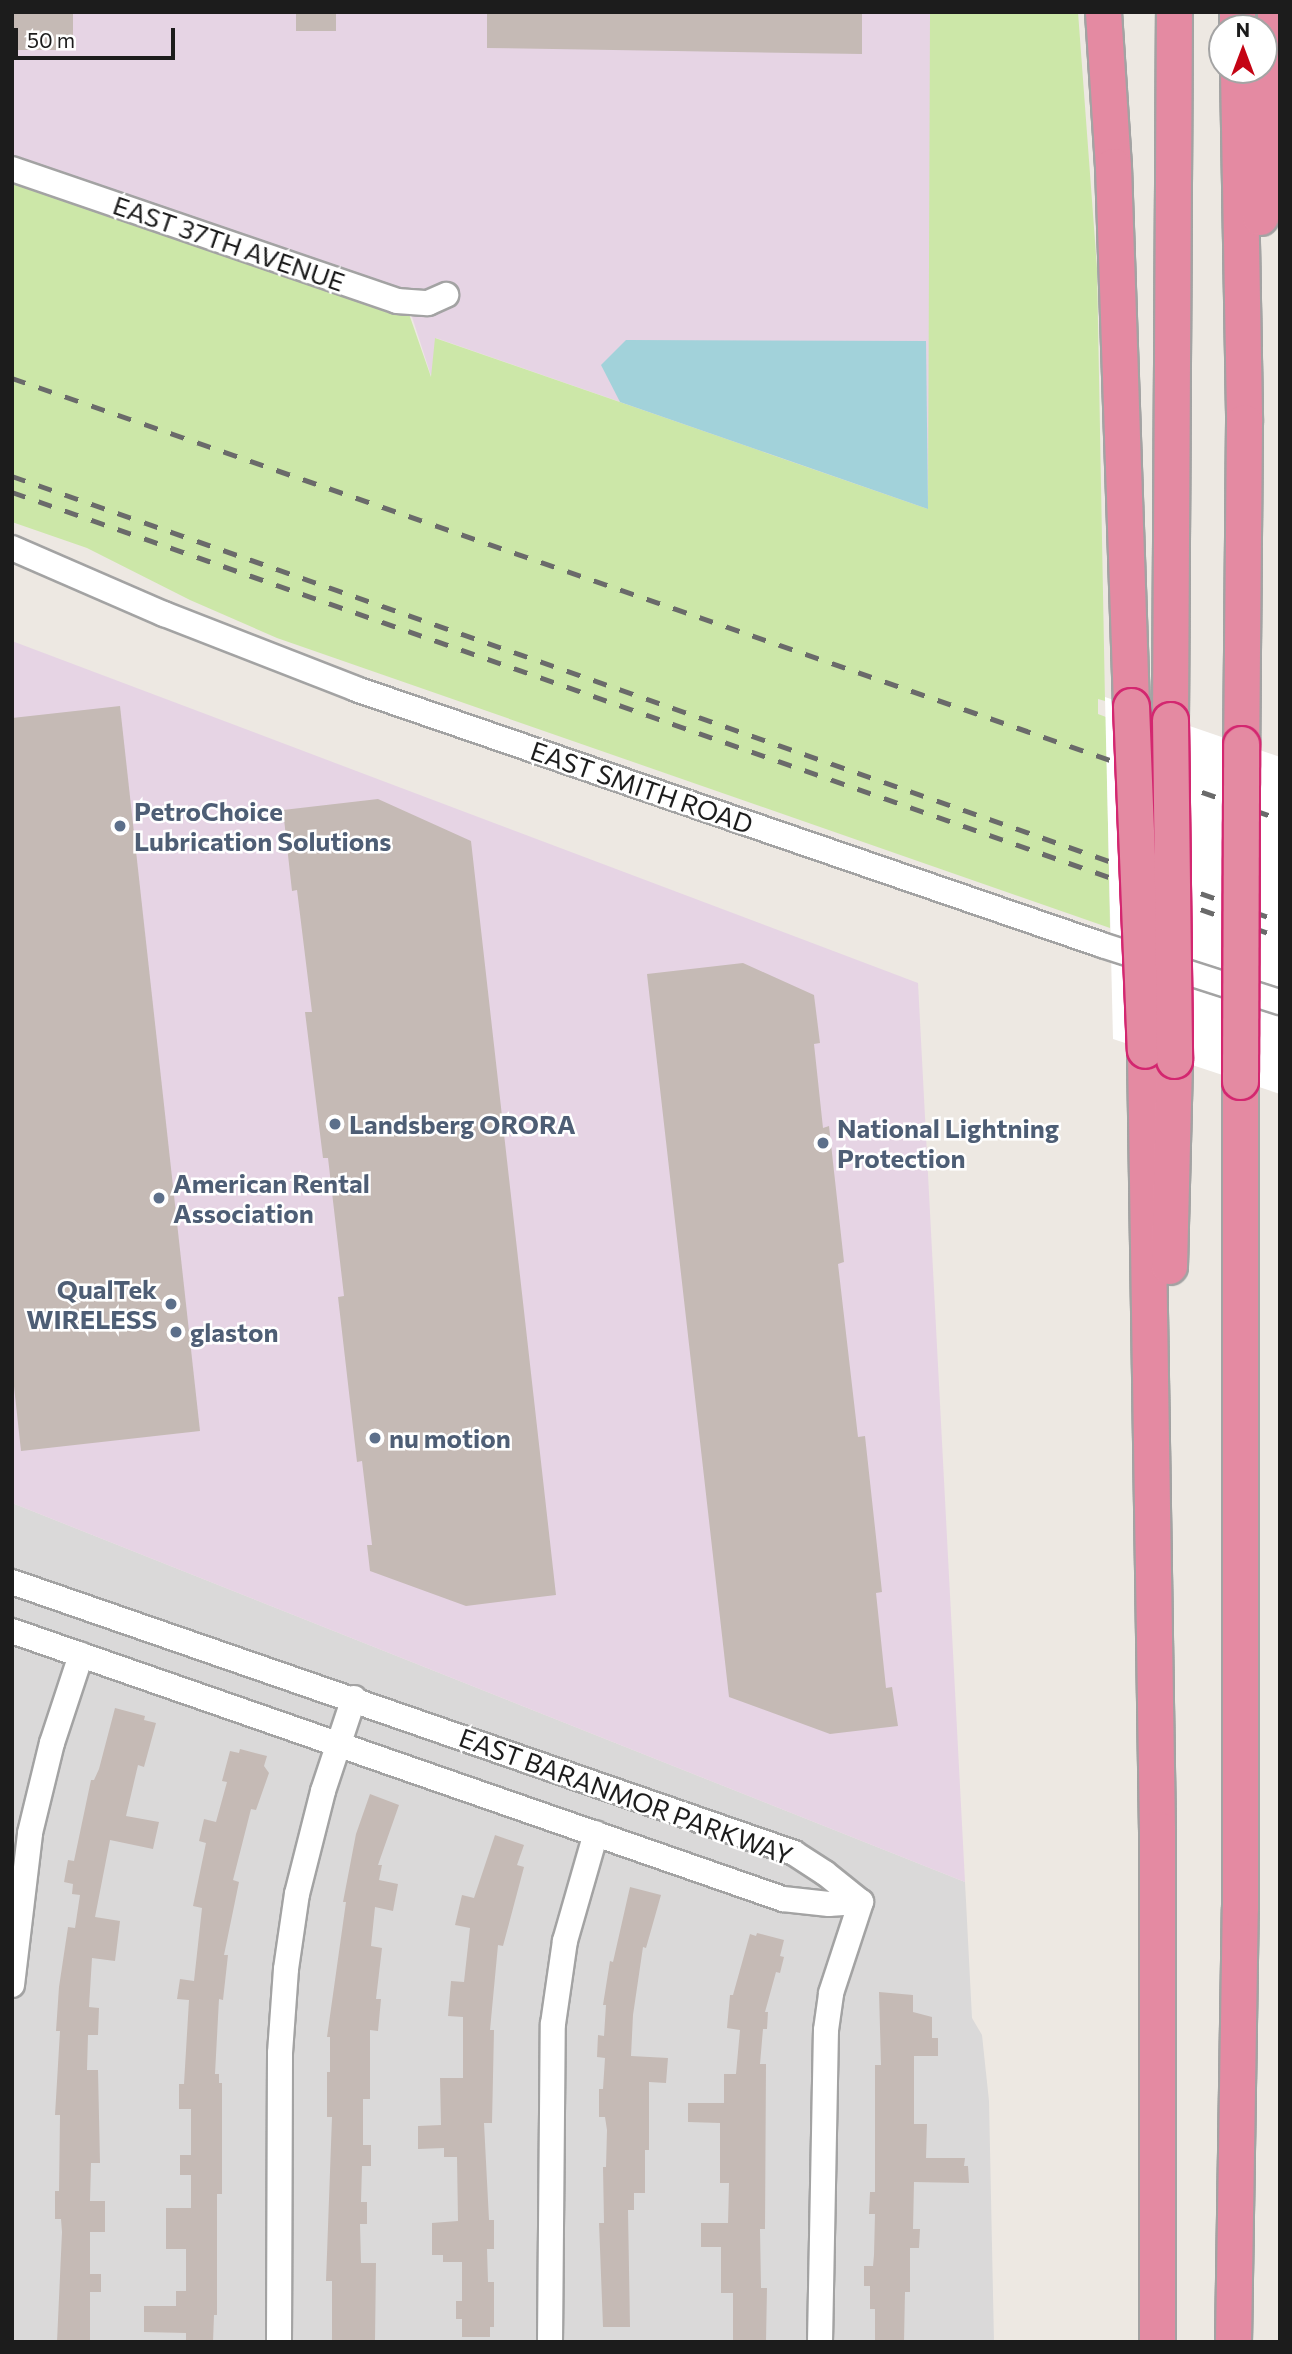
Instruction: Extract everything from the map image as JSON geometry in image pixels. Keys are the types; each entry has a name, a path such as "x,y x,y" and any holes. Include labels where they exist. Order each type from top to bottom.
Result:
{"highway":[{"path":"1103,12 1113,166 1131,706 1159,1055"},
{"path":"1157,2342 1159,1055 1170,720 1174,12"},
{"path":"1244,422 1275,12"},
{"path":"1233,2342 1240,1908 1240,1082 1244,422 1238,84"}],"street":[{"name":"EAST 37TH AVENUE","path":"12,169 397,301 428,303 446,295"},
{"name":"EAST SMITH ROAD","path":"12,548 175,619 356,689 1089,941 1280,1002"},
{"name":"EAST BARANMOR PARKWAY","path":"12,1582 794,1853 825,1873 861,1902"},
{"name":"EAST BARANMOR PARKWAY","path":"12,1631 338,1742 783,1899 830,1904 861,1902"},
{"path":"12,1985 18,1915 30,1833 52,1743 81,1655"},
{"path":"279,2342 280,2053 286,1969 297,1894 338,1742 354,1699"},
{"path":"550,2342 553,2024 565,1941 596,1833"},
{"path":"820,2342 826,2030 831,1993 861,1902"}],"shaded area":[{"path":"12,12 934,12 928,509 436,338 432,379 403,289 12,155"},
{"path":"12,641 918,983 965,1882 12,1503"},
{"path":"12,1503 965,1882 972,2018 982,2035 989,2101 994,2342 12,2342"}],"green space":[{"path":"930,12 1078,12 1097,268 1105,701 1098,699 1098,714 1106,717 1110,928 277,638 190,600 87,548 12,522 12,181 409,314 431,377 435,338 928,509"}],"water":[{"path":"626,340 926,341 928,509 620,402 601,365"}],"pier":[{"path":"1105,697 1280,757 1280,1094 1113,1039"}],"building":[{"path":"12,12 73,12 73,50 12,50"},
{"path":"296,12 336,12 336,31 296,31"},
{"path":"487,12 862,12 862,54 487,48"},
{"path":"120,706 200,1431 21,1451 12,1368 12,718"},
{"path":"378,799 471,841 556,1595 466,1606 370,1571 367,1545 372,1545 362,1461 357,1462 338,1297 344,1296 328,1158 323,1158 305,1012 312,1012 297,890 292,891 283,810"},
{"path":"743,963 814,995 820,1043 814,1044 823,1128 829,1126 844,1262 838,1264 858,1437 865,1436 882,1592 876,1593 886,1688 892,1687 898,1726 830,1734 729,1697 647,974"},
{"path":"115,1708 145,1716 144,1720 156,1723 144,1767 138,1765 126,1816 159,1822 153,1849 110,1840 95,1917 120,1921 115,1961 92,1958 89,2007 99,2008 98,2035 88,2035 87,2070 98,2070 100,2163 91,2163 90,2201 105,2201 105,2232 90,2232 90,2274 101,2274 101,2292 90,2292 90,2342 57,2342 62,2232 61,2219 55,2219 55,2191 59,2191 60,2115 55,2115 60,2031 56,2031 68,1927 75,1928 80,1895 72,1894 73,1884 64,1882 68,1860 74,1861 91,1780 94,1780 99,1769"},
{"path":"240,1749 267,1756 264,1766 269,1773 256,1810 251,1809 233,1880 239,1882 224,1955 228,1955 223,2000 219,1999 215,2074 219,2074 219,2083 222,2083 222,2194 217,2194 217,2315 214,2315 213,2342 186,2342 186,2333 144,2332 144,2306 176,2306 176,2291 186,2291 186,2249 166,2249 166,2208 191,2208 191,2175 180,2175 180,2155 191,2155 191,2109 179,2109 179,2084 184,2084 189,2000 177,1999 180,1979 194,1981 202,1908 193,1906 206,1843 199,1841 204,1819 216,1822 227,1782 222,1781 230,1751 239,1753"},
{"path":"370,1794 399,1805 378,1865 382,1865 379,1880 398,1884 393,1911 375,1907 371,1946 382,1948 376,1999 381,1999 378,2031 370,2030 370,2099 363,2099 363,2145 371,2145 371,2166 362,2166 361,2202 367,2202 367,2224 360,2224 361,2263 376,2263 375,2342 332,2342 332,2281 326,2281 332,2117 327,2117 330,2037 327,2037 346,1902 343,1902 356,1834"},
{"path":"495,1835 524,1845 517,1865 524,1867 503,1946 498,1945 490,2030 494,2030 492,2123 484,2123 489,2220 494,2220 494,2249 487,2249 488,2282 494,2282 494,2327 490,2327 490,2337 462,2337 462,2319 456,2319 456,2301 462,2301 462,2262 443,2262 443,2255 432,2255 432,2223 458,2221 457,2157 444,2157 444,2148 418,2149 418,2126 441,2125 440,2078 463,2078 463,2017 448,2016 451,1981 464,1982 470,1928 455,1925 462,1895 474,1898"},
{"path":"630,1887 661,1895 646,1948 643,1947 633,2015 631,2056 668,2058 666,2083 649,2082 649,2150 645,2150 645,2193 634,2193 634,2210 628,2210 630,2327 603,2327 599,2223 604,2223 603,2167 606,2167 607,2130 605,2117 599,2117 599,2089 603,2089 605,2058 597,2057 598,2035 604,2036 606,2005 603,2005 610,1961 613,1962"},
{"path":"757,1933 784,1940 780,1973 776,1972 765,2012 768,2012 767,2029 763,2029 760,2064 766,2064 765,2229 760,2229 761,2288 767,2288 766,2342 733,2342 733,2293 721,2293 721,2247 701,2247 701,2223 728,2223 729,2183 720,2183 720,2123 688,2122 688,2103 724,2103 724,2074 736,2074 740,2030 727,2028 730,1995 733,1995 750,1934 756,1936"},
{"path":"879,1992 913,1995 913,2012 932,2017 932,2038 938,2038 938,2056 914,2056 914,2124 927,2124 926,2158 965,2158 964,2166 968,2166 969,2183 914,2182 913,2229 920,2229 919,2248 910,2248 910,2292 905,2292 904,2342 875,2342 875,2309 870,2309 870,2286 864,2286 864,2266 873,2266 874,2255 875,2214 869,2214 870,2192 875,2192 875,2065 881,2065"}],"railway":[{"path":"12,378 1280,819"},
{"path":"12,476 1280,921"},
{"path":"12,492 1280,937"}],"place":[{"name":"PetroChoice Lubrication Solutions","path":"120,826"},
{"name":"Landsberg ORORA","path":"335,1124"},
{"name":"National Lightning Protection","path":"823,1143"},
{"name":"American Rental Association","path":"159,1198"},
{"name":"QualTek WIRELESS","path":"171,1304"},
{"name":"glaston","path":"176,1332"},
{"name":"nu motion","path":"375,1438"}]}
